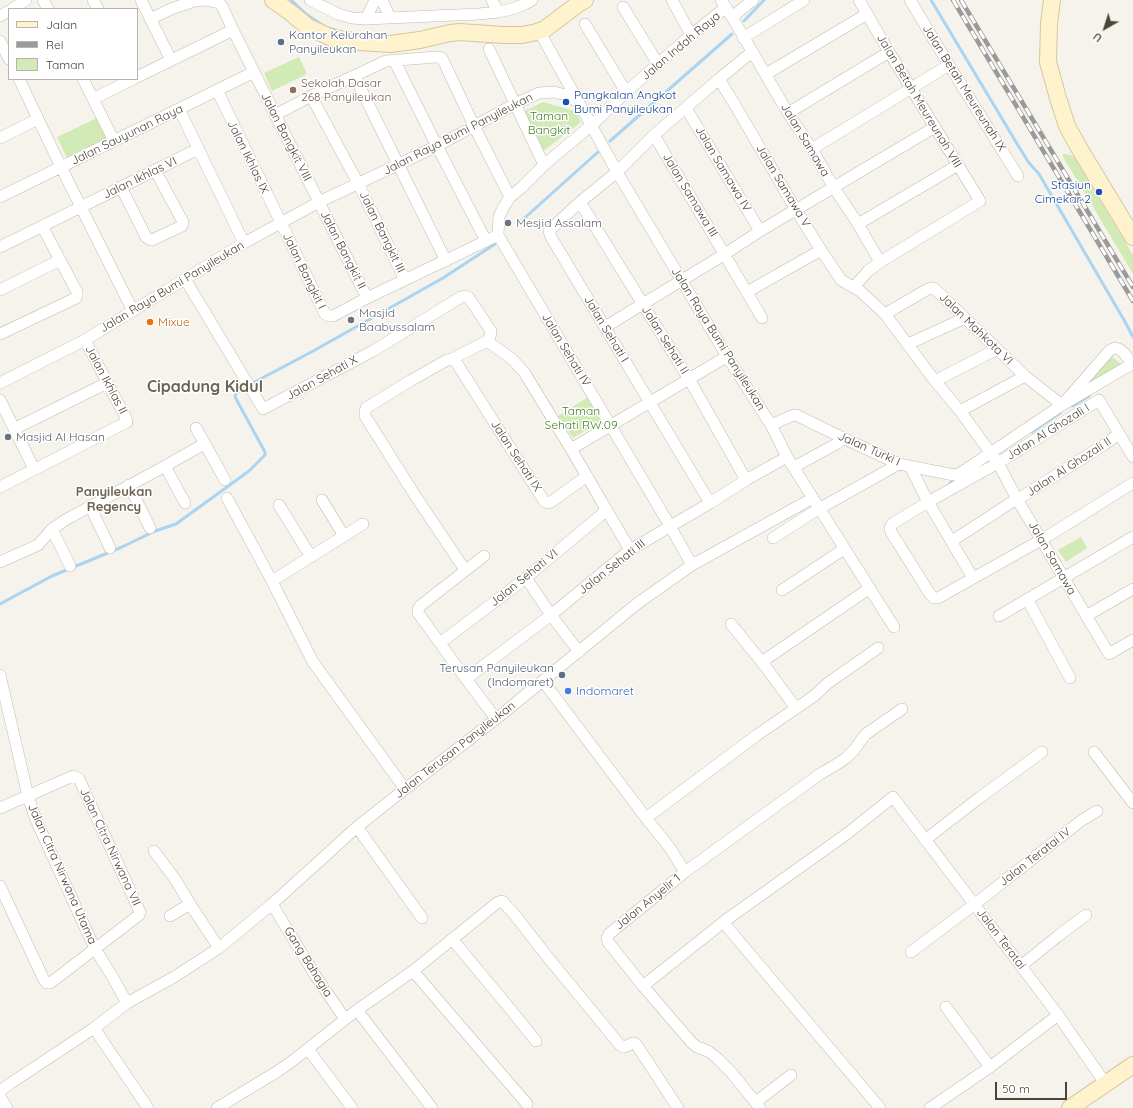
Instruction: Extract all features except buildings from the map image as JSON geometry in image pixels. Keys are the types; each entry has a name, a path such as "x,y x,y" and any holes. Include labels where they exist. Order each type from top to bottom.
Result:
{"street":[{"path":"13,8 26,0"},
{"path":"141,0 171,60"},
{"name":"Jalan Bangkit VIII","path":"150,19 171,9 194,1 206,0 219,3 222,6 232,30 319,202"},
{"path":"273,0 308,27 332,38 359,42 391,44 459,32 504,36 530,34 545,28 585,0"},
{"path":"366,19 375,0"},
{"path":"382,0 390,18"},
{"path":"492,0 498,12"},
{"path":"316,1 338,14 352,18 366,19 498,12 510,4 525,4 532,0"},
{"path":"672,0 692,35"},
{"name":"Jalan Indah Raya","path":"591,125 658,64 726,8 753,0"},
{"path":"742,35 804,0"},
{"name":"Jalan Betah Meureunah VIII","path":"860,0 888,52 980,201 880,262"},
{"name":"Jalan Betah Meureunah IX","path":"910,0 1018,176"},
{"path":"1052,0 1049,24 1048,62 1058,98 1071,133 1133,236"},
{"path":"1061,0 1058,26 1057,61 1065,94 1075,121 1133,218"},
{"path":"623,6 658,64"},
{"name":"Jalan Samawa","path":"726,8 880,262"},
{"path":"766,74 867,14"},
{"path":"585,24 626,92"},
{"path":"138,76 232,30"},
{"path":"543,38 578,102"},
{"path":"0,41 8,57"},
{"path":"489,49 544,165"},
{"name":"Jalan Sehati I","path":"710,503 551,237 549,231 580,202 617,172 654,135 752,52"},
{"path":"788,112 888,52"},
{"path":"275,115 311,96 355,77 386,61 440,57 443,60 510,197"},
{"path":"394,60 486,241"},
{"path":"812,149 949,65"},
{"name":"Jalan Sauyunan Raya","path":"0,197 254,72"},
{"path":"355,77 446,261"},
{"path":"539,93 566,79"},
{"name":"Jalan Samawa V","path":"719,79 821,250 842,280 854,287"},
{"path":"19,80 133,311"},
{"path":"84,80 114,141"},
{"path":"93,99 131,80"},
{"name":"Jalan Ikhlas IX","path":"216,90 280,223"},
{"name":"Jalan Raya Bumi Panyileukan","path":"0,383 85,340 244,243 319,202 437,146 515,104 539,93 554,92 566,95 578,102 617,172 728,358 771,425 787,457 894,627"},
{"name":"Jalan Bangkit III","path":"311,96 358,183 405,280"},
{"name":"Jalan Samawa IV","path":"686,108 760,231"},
{"path":"179,109 244,243"},
{"path":"0,137 38,119"},
{"path":"368,298 486,241 500,239 499,217 510,197 544,165 591,125"},
{"path":"605,327 682,281 760,231 935,127"},
{"name":"Jalan Samawa III","path":"654,135 748,295"},
{"name":"Jalan Ikhlas VI","path":"0,247 198,149"},
{"path":"858,224 958,165"},
{"path":"121,187 146,237 149,240 182,226 183,222 155,170"},
{"name":"Jalan Bangkit II","path":"319,202 368,298"},
{"name":"Jalan Sehati II","path":"580,202 689,379 746,480"},
{"name":"Jalan Bangkit I","path":"280,223 325,314 328,316 333,316 368,298"},
{"path":"0,334 76,298 77,292 42,226"},
{"name":"Jalan Sehati IV","path":"500,239 691,563"},
{"path":"762,318 748,295 821,250"},
{"path":"0,290 60,260"},
{"path":"854,287 868,271 880,262"},
{"name":"Jalan Sehati X","path":"185,279 263,409 373,350 460,297 465,296 469,298 491,331 490,337 487,340"},
{"name":"Jalan Samawa","path":"854,287 885,314 935,382 960,411 994,458 1109,654 1133,640"},
{"name":"Jalan Mahkota VI","path":"885,314 928,289 932,288 936,290 1025,376 1062,405"},
{"path":"908,344 965,318"},
{"name":"Jalan Ikhlas II","path":"0,487 127,422 85,340"},
{"path":"465,570 416,497 365,416 364,412 366,408 394,391 447,360 452,359 487,340 512,359 524,372 571,448 630,550"},
{"path":"1062,405 1110,350 1115,348 1119,349 1132,364 1062,405 994,458 892,524 890,528 891,532 930,594 934,598 938,598 1042,539 1133,483"},
{"path":"935,382 996,349"},
{"path":"571,448 721,360 728,358"},
{"name":"Jalan Sehati IX","path":"452,359 456,362 544,501 548,503 551,502 587,476"},
{"path":"960,411 1025,376"},
{"path":"14,429 107,383"},
{"path":"0,400 34,469"},
{"name":"Jalan Al Ghozali I","path":"994,458 1099,400 1119,434"},
{"name":"Jalan Turki I","path":"771,425 796,415 899,464 954,475 994,458"},
{"path":"196,428 225,480"},
{"path":"1119,434 1133,457"},
{"name":"Jalan Al Ghozali II","path":"952,541 1119,434"},
{"path":"794,467 838,443 843,438"},
{"path":"0,562 38,544 52,529 67,518 166,466 204,444"},
{"name":"Jalan Sehati III","path":"466,679 551,615 630,550 787,457"},
{"path":"773,538 819,508 899,464"},
{"path":"166,466 185,503"},
{"path":"910,466 928,502 973,578"},
{"path":"129,485 150,528"},
{"path":"228,498 313,662 405,789"},
{"name":"Jalan Terusan Panyileukan","path":"0,1091 11,1082 94,1028 127,1004 174,977 219,948 272,904 357,827 496,719 580,652 638,603 691,563 814,498"},
{"path":"322,500 344,536"},
{"path":"278,505 311,557"},
{"path":"90,506 110,548"},
{"name":"Jalan Sehati VI","path":"440,643 526,578 607,510"},
{"path":"272,581 363,524"},
{"path":"52,529 70,566"},
{"path":"999,616 1133,537"},
{"path":"782,590 844,548"},
{"path":"484,556 420,606 418,613 496,719"},
{"path":"526,578 551,615 580,652"},
{"path":"766,659 870,588"},
{"path":"1086,616 1133,589"},
{"path":"1027,599 1070,678"},
{"path":"731,624 796,708"},
{"path":"646,818 757,735 814,696 878,648"},
{"name":"Jalan Citra Nirwana Utama","path":"0,675 28,796 36,820 95,949 127,1004"},
{"name":"Jalan Anyelir 1","path":"543,681 670,848 685,872 608,934 608,942 643,986 692,1042 697,1047 708,1051 717,1058 731,1072 758,1105"},
{"path":"685,872 820,774 846,758 866,734 902,709"},
{"path":"925,840 1042,752"},
{"path":"1094,752 1133,803"},
{"name":"Jalan Citra Nirwana VII","path":"0,886 44,980 50,983 139,915 140,912 79,779 73,776 28,796"},
{"path":"0,808 28,796"},
{"name":"Jalan Teratai","path":"643,986 726,920 848,833 893,797 1058,1015 1105,1083"},
{"name":"Jalan Teratai IV","path":"911,952 1082,820 1097,811"},
{"path":"357,827 422,918"},
{"path":"154,851 175,879 219,948"},
{"path":"217,1108 275,1073 412,971 498,902 502,901 620,1045 624,1047 633,1043 636,1044 678,1108"},
{"path":"170,916 190,904"},
{"name":"Gang Bahagia","path":"272,904 315,975 345,1020"},
{"path":"1021,966 1086,915"},
{"path":"728,928 880,1108"},
{"path":"452,939 536,1041"},
{"path":"412,971 527,1104"},
{"path":"946,1007 990,1066"},
{"path":"358,1010 432,1108"},
{"path":"930,1108 990,1066 1058,1015"},
{"path":"94,1028 148,1108"},
{"path":"308,1049 352,1108"},
{"path":"1070,1108 1133,1065"},
{"path":"758,1105 791,1075"},
{"path":"0,1097 7,1108"}],"green space":[{"path":"299,57 307,74 272,91 264,73"},
{"name":"Taman Bangkit","path":"543,102 575,111 581,122 542,152 523,112"},
{"path":"99,117 110,138 67,158 57,137"},
{"path":"1065,154 1074,157 1133,255 1133,274 1062,155"},
{"path":"1110,355 1126,368 1073,398"},
{"name":"Taman Sehati RW.09","path":"590,396 605,419 573,438 558,416"},
{"path":"1081,537 1087,548 1066,562 1058,550"}],"waterway":[{"path":"291,0 306,14 325,27 341,32"},
{"path":"744,21 764,0"},
{"path":"931,0 1019,147 1029,163 1039,174 1133,337"},
{"path":"610,141 732,34"},
{"path":"519,223 598,152"},
{"path":"251,384 443,278 495,244"},
{"path":"0,604 52,576 122,547 155,531 176,524 249,471 265,455 265,452 235,397 236,393 246,387"},
{"path":"1073,406 1089,396"},
{"path":"1032,432 1060,413"},
{"path":"950,483 957,479"}],"railway":[{"path":"953,0 1133,301"},
{"path":"961,0 1133,287"}],"place":[{"name":"Kantor Kelurahan Panyileukan","path":"281,42"},
{"name":"Sekolah Dasar 268 Panyileukan","path":"293,90"},
{"name":"Pangkalan Angkot Bumi Panyileukan","path":"566,102"},
{"name":"Stasiun Cimekar 2","path":"1099,192"},
{"name":"Mesjid Assalam","path":"508,223"},
{"name":"Masjid Baabussalam","path":"351,320"},
{"name":"Mixue","path":"150,322"},
{"name":"Masjid Al Hasan","path":"8,437"},
{"name":"Terusan Panyileukan (Indomaret)","path":"562,675"},
{"name":"Indomaret","path":"568,691"}],"district":[{"name":"Cipadung Kidul","path":"205,387"},
{"name":"Panyileukan Regency","path":"114,500"}]}
